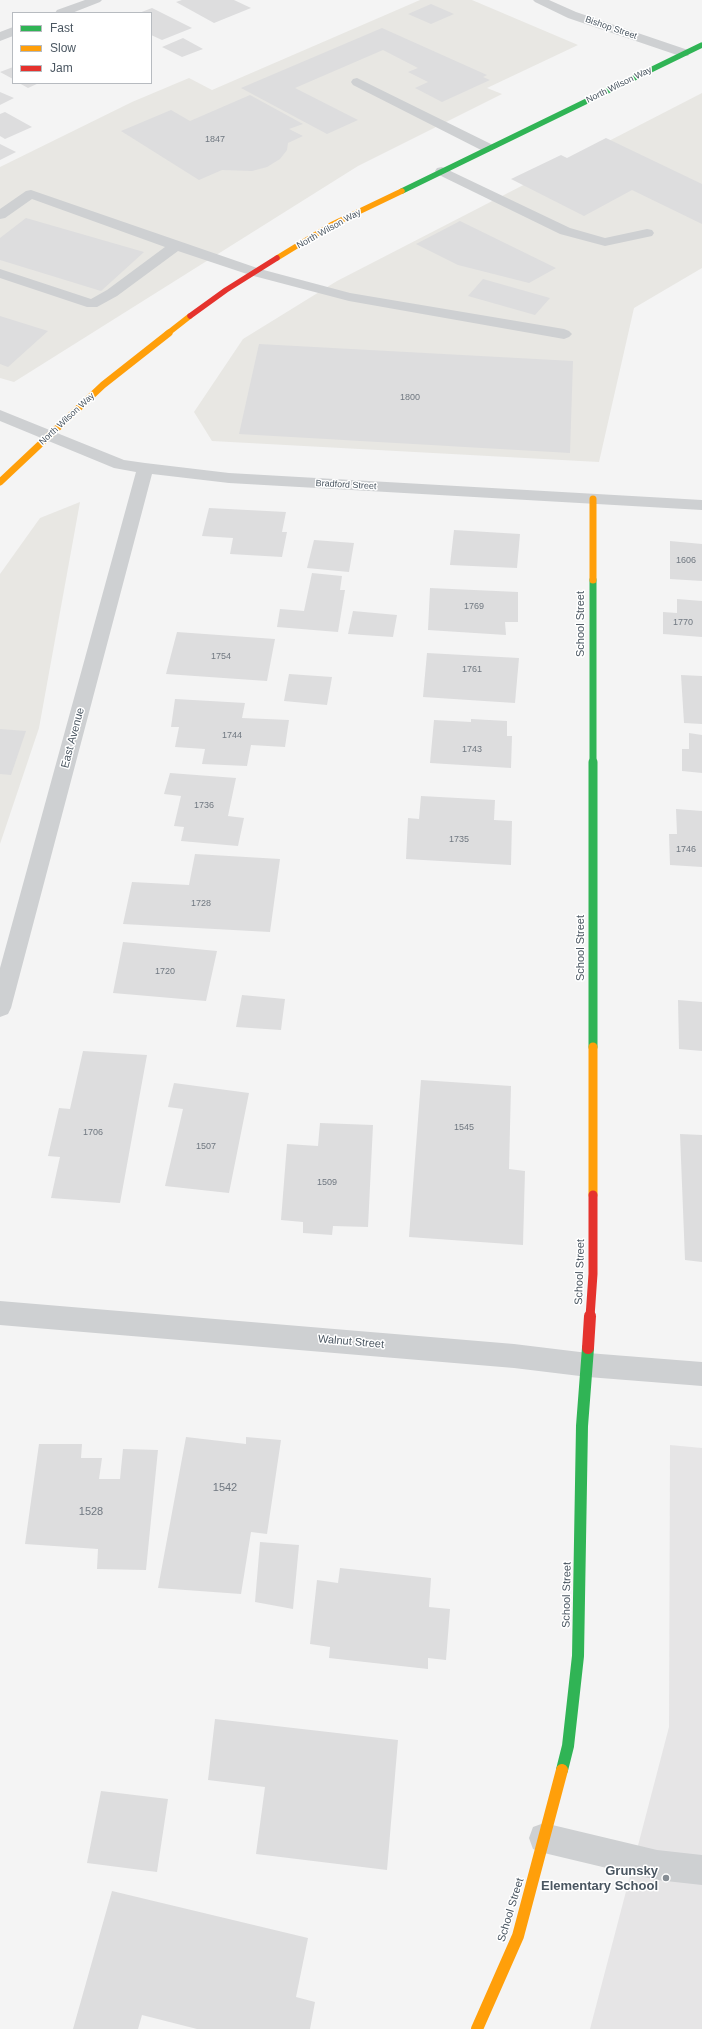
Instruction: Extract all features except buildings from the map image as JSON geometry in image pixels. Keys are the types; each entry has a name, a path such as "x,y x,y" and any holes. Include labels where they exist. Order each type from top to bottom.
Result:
{"main road":[{"name":"North Wilson Way","path":"0,482 103,385 175,327 226,290 331,225 702,45"},
{"name":"School Street","path":"477,2029 518,1936 568,1746 578,1656 582,1426 588,1365 593,1274 593,499"}],"street":[{"path":"64,12 96,0"},
{"name":"Bishop Street","path":"540,0 572,15 684,53"},
{"path":"0,37 12,32"},
{"path":"356,82 488,148"},
{"path":"442,171 565,230 605,242 647,233"},
{"path":"0,215 31,194 176,246 255,272 349,297 564,334"},
{"path":"0,273 92,304 112,293 176,246"},
{"name":"Bradford Street","path":"0,415 120,464 145,468 229,478 702,504"},
{"name":"East Avenue","path":"0,1008 145,468"},
{"name":"Walnut Street","path":"0,1313 514,1356 588,1365 702,1374"},
{"path":"544,1838 657,1865 702,1870"}],"shaded area":[{"path":"420,0 472,0 578,45 487,88 502,94 358,166 14,382 0,378 0,167 132,102 189,78 212,90"},
{"path":"702,93 702,268 634,308 599,462 212,441 194,412 243,339 337,281"},
{"path":"80,502 39,728 0,844 0,574 40,518"},
{"name":"Grunsky Elementary School","path":"670,1445 702,1448 702,2029 590,2029 669,1727"}],"traffic: fast":[{"path":"402,191 702,45"},
{"path":"593,580 593,1047"},
{"path":"562,1770 568,1746 578,1656 582,1426 588,1348"}],"traffic: slow":[{"path":"277,258 331,225 402,191"},
{"path":"0,482 103,385 190,316"},
{"path":"593,499 593,580"},
{"path":"593,1047 593,1195"},
{"path":"477,2029 518,1936 562,1770"}],"traffic: jam":[{"path":"190,316 226,290 277,258"},
{"path":"588,1348 593,1274 593,1195"}],"place":[{"name":"Grunsky Elementary School","path":"666,1878"}]}
